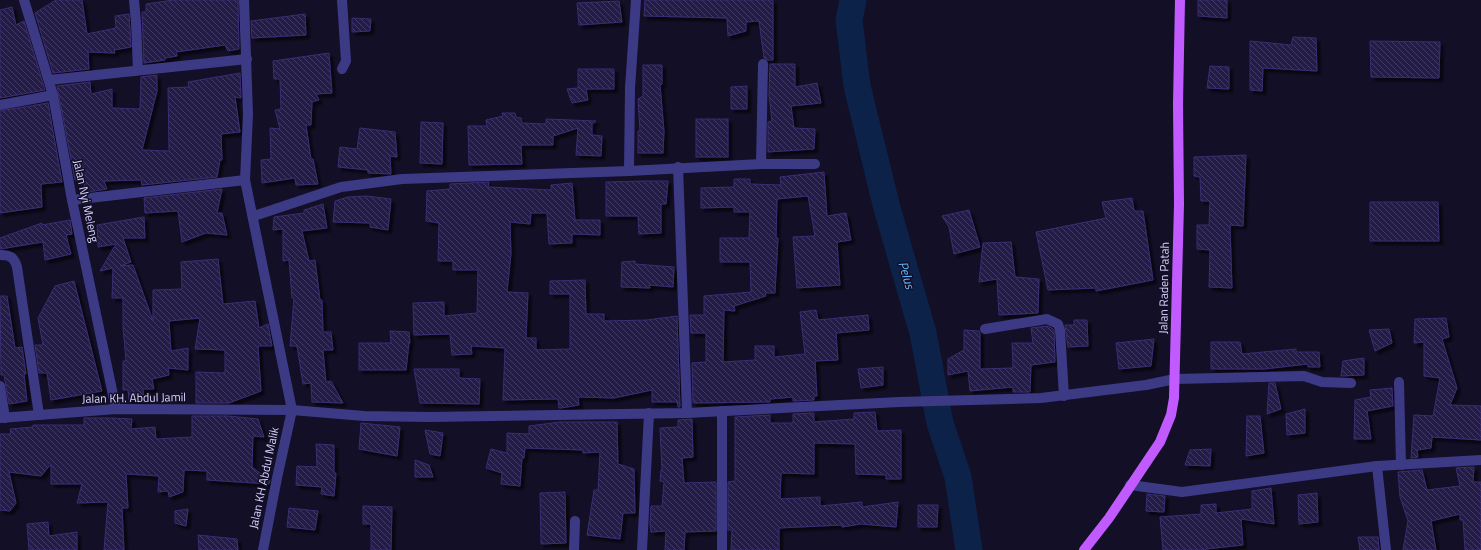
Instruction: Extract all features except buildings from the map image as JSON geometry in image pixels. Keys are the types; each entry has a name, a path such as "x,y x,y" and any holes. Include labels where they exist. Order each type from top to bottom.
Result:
{"main road":[{"name":"Jalan Raden Patah","path":"1084,550 1109,518 1160,442 1170,415 1175,379 1179,204 1178,104 1180,0"}],"street":[{"name":"Jalan Nyi Meleng","path":"24,0 53,95 72,200 116,409"},
{"path":"134,0 138,70"},
{"path":"244,0 240,60 237,181 254,216 288,410"},
{"path":"342,0 346,61 342,69"},
{"path":"629,171 630,88 636,0"},
{"path":"49,80 240,60"},
{"path":"761,164 763,64"},
{"path":"0,105 53,95"},
{"path":"254,216 340,186 394,180 629,171 761,164 815,164"},
{"path":"678,168 687,413"},
{"path":"72,200 237,181"},
{"path":"0,255 9,255 15,260 17,267 39,415"},
{"path":"985,329 1047,319 1058,324 1060,330 1064,396"},
{"name":"Jalan KH. Abdul Jamil","path":"3,418 116,409 288,410 364,416 429,417 687,413 899,402 973,401 1064,396 1146,385 1175,379 1304,376 1322,382 1351,383"},
{"path":"1399,382 1400,465"},
{"path":"0,386 3,418"},
{"name":"Jalan KH Abdul Malik","path":"263,550 288,410"},
{"path":"722,411 722,550"},
{"path":"642,550 649,413"},
{"path":"1130,485 1182,492 1377,466 1481,460"},
{"path":"1377,466 1386,550"},
{"path":"574,550 575,521"}],"waterway":[{"name":"Pelus","path":"853,0 849,20 857,86 887,208 923,333 940,423 958,477 969,550"}]}
